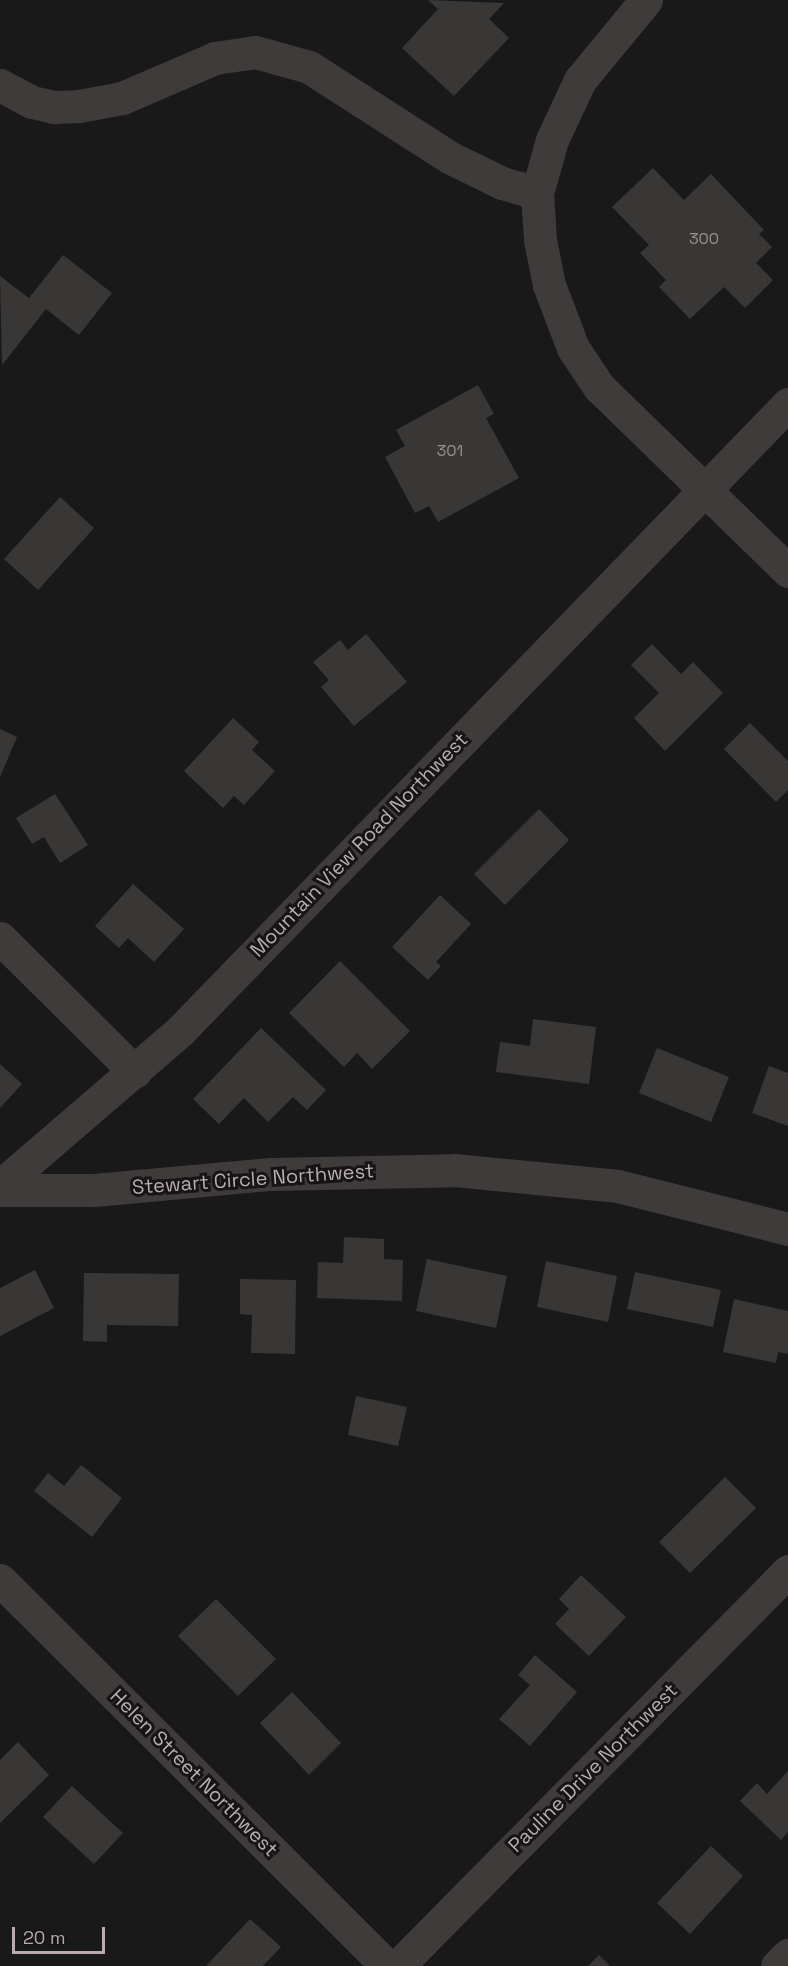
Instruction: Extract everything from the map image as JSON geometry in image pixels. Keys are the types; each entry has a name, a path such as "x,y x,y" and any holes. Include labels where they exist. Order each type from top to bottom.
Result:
{"street":[{"path":"645,0 580,80 552,140 537,193 540,240 549,285 573,348 599,387 788,571"},
{"path":"0,85 32,102 54,107 79,106 122,98 215,58 255,52 309,67 451,158 501,183 537,193"},
{"name":"Mountain View Road Northwest","path":"0,1186 179,1032 704,488 788,404"},
{"path":"0,938 135,1072"},
{"name":"Stewart Circle Northwest","path":"0,1190 94,1190 271,1174 455,1170 618,1186 788,1229"},
{"name":"Pauline Drive Northwest","path":"398,1966 788,1571"},
{"name":"Helen Street Northwest","path":"0,1580 387,1966"},
{"path":"777,1966 788,1955"}],"building":[{"path":"428,0 504,3 489,19 509,38 454,96 402,48 438,9"},
{"path":"653,168 684,200 711,174 764,230 759,234 772,247 756,263 773,280 745,308 724,287 690,319 659,287 666,280 640,253 649,245 612,207"},
{"path":"63,255 112,293 79,335 46,309 2,365 0,276 29,298"},
{"path":"478,385 494,414 486,418 519,478 438,522 429,506 415,513 385,457 405,446 396,430"},
{"path":"60,497 94,528 38,590 4,559"},
{"path":"366,634 407,682 354,726 321,687 329,680 313,662 340,640 348,650"},
{"path":"652,644 681,674 693,662 723,693 665,751 634,718 659,693 631,665"},
{"path":"233,718 259,742 252,750 275,771 244,805 234,796 223,808 184,771"},
{"path":"750,723 788,761 788,790 776,802 724,749"},
{"path":"0,729 17,737 0,777"},
{"path":"55,794 88,845 60,863 44,837 32,844 16,818"},
{"path":"539,809 569,840 505,905 474,874"},
{"path":"133,884 184,929 154,962 128,938 119,948 95,926"},
{"path":"440,895 471,924 436,962 441,966 428,980 392,947"},
{"path":"340,961 410,1031 372,1069 357,1053 344,1067 289,1013"},
{"path":"533,1019 596,1027 589,1084 496,1072 500,1042 530,1046"},
{"path":"261,1028 326,1090 307,1110 293,1097 268,1122 244,1098 219,1124 193,1099"},
{"path":"657,1048 729,1077 711,1122 639,1093"},
{"path":"0,1064 22,1084 0,1108"},
{"path":"769,1066 788,1073 788,1126 752,1113"},
{"path":"344,1237 384,1239 384,1259 403,1260 402,1301 317,1298 318,1262 343,1263"},
{"path":"427,1259 507,1276 496,1328 416,1311"},
{"path":"546,1261 617,1276 608,1322 537,1307"},
{"path":"35,1270 54,1308 0,1336 0,1288"},
{"path":"635,1272 721,1290 713,1327 627,1309"},
{"path":"84,1273 179,1274 178,1326 107,1325 107,1342 83,1341"},
{"path":"240,1279 296,1280 295,1354 251,1353 252,1315 240,1314"},
{"path":"734,1299 788,1311 788,1354 778,1352 776,1363 723,1352"},
{"path":"356,1396 407,1407 398,1446 348,1435"},
{"path":"81,1465 122,1498 92,1537 34,1491 48,1473 64,1486"},
{"path":"725,1477 756,1508 690,1573 659,1542"},
{"path":"581,1575 626,1617 589,1656 555,1624 569,1609 559,1599"},
{"path":"216,1599 276,1659 238,1696 178,1636"},
{"path":"535,1655 577,1692 530,1746 499,1719 530,1685 518,1675"},
{"path":"292,1692 341,1743 309,1775 260,1723"},
{"path":"18,1742 49,1775 0,1823 0,1760"},
{"path":"788,1771 788,1832 781,1840 740,1801 757,1783 767,1794"},
{"path":"72,1786 123,1833 94,1864 43,1817"},
{"path":"711,1846 743,1876 690,1934 657,1903"},
{"path":"250,1919 281,1947 263,1966 206,1966"},
{"path":"599,1955 610,1966 588,1966"}]}
